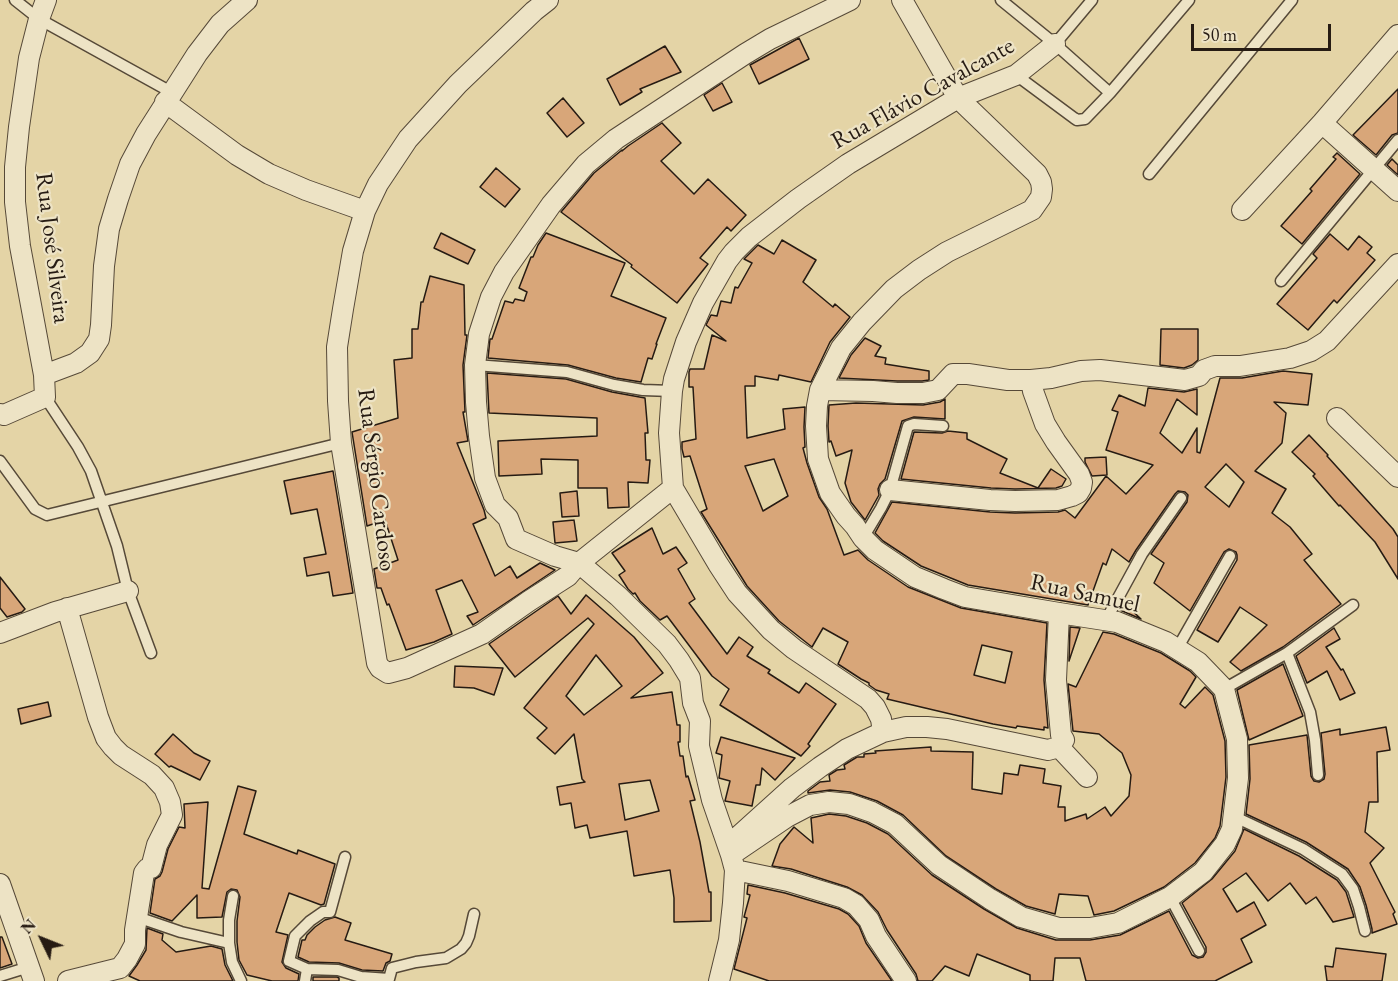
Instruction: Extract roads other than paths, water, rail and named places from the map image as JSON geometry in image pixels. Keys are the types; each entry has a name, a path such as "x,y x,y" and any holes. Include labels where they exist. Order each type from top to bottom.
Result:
{"street":[{"name":"Rua José Silveira","path":"45,397 44,375 20,246 15,202 15,168 29,58 46,0"},
{"path":"44,375 76,363 90,353 99,339 109,229 135,154 196,54 220,24 247,0"},
{"name":"Rua Sérgio Cardoso","path":"548,0 458,84 408,139 378,184 365,211 353,251 337,346 338,401 341,443 377,663 383,671 388,673 406,668 482,634 568,576 579,563"},
{"path":"719,981 729,940 733,903 731,857 712,800 699,746 700,721 693,703 690,678 666,644 618,596 579,563 555,556 516,539 508,518 495,505 484,478 476,402 475,365 479,334 491,297 504,272 551,205 586,164 616,139 719,70 770,39 849,0"},
{"path":"902,0 958,98"},
{"path":"1242,210 1322,123 1398,35"},
{"name":"Rua Flávio Cavalcante","path":"884,732 878,713 868,699 794,649 771,630 737,593 673,488 669,433 674,379 686,342 703,303 727,261 741,244 798,199 848,164 958,98 1016,75 1054,44"},
{"path":"168,97 237,154 269,174 365,211"},
{"name":"Rua Samuel","path":"731,857 787,817 810,804 829,802 849,804 872,812 895,824 939,865 1021,917 1059,928 1090,928 1118,923 1170,897 1203,872 1225,844 1232,829 1238,778 1237,738 1224,689 1198,662 1166,642 1117,622 965,597 915,577 875,550 863,538 830,493 818,459 817,406 820,390 841,348 894,289 947,252 1032,210 1041,197 1041,182 1037,174 958,98"},
{"path":"1322,123 1398,192"},
{"path":"820,390 923,393 938,390 953,374 1031,380 1100,370 1185,380 1199,376 1204,369 1215,366 1240,366 1290,358 1311,351 1327,341 1398,264"},
{"path":"890,490 1007,501 1058,500 1078,493 1082,488 1079,474 1045,424 1031,380"},
{"path":"0,414 4,415 45,397"},
{"path":"1337,418 1398,477"},
{"path":"579,563 673,488"},
{"path":"0,633 42,616 128,591"},
{"path":"67,609 106,738 121,755 152,775 164,788 172,815 157,845 151,868 147,868 144,873 135,944 127,959 120,968 68,981"},
{"path":"731,857 792,788 847,749 884,732 906,727 927,726 1048,750 1059,747 1064,740 1061,735 1056,680 1059,613"},
{"path":"1059,747 1087,777"},
{"path":"731,857 788,881 844,898 856,905 869,920 876,936 906,981"},
{"path":"0,884 31,974"}],"lane":[{"path":"15,0 39,19 168,97"},
{"path":"1001,0 1110,93"},
{"path":"1054,44 1092,0"},
{"path":"1016,75 1077,120 1085,119 1189,0"},
{"path":"1149,174 1292,0"},
{"path":"1281,281 1398,140"},
{"path":"475,365 567,372 614,385 643,390 672,391"},
{"path":"45,397 91,471 117,546 128,591 151,653"},
{"path":"863,538 890,490 908,426 914,424 943,426"},
{"path":"0,461 35,509 47,515 341,443"},
{"path":"1106,620 1142,554 1181,498"},
{"path":"1176,649 1230,556"},
{"path":"1224,689 1287,653 1353,605"},
{"path":"1287,653 1310,712 1318,775"},
{"path":"1233,816 1294,844 1342,874 1353,889 1365,931"},
{"path":"345,857 330,912 323,912 310,921 296,936 289,961 307,969 338,970 361,976 389,979 392,968 446,958 454,954 466,943 474,914"},
{"path":"233,896 229,920 229,943 232,962 241,981"},
{"path":"1170,897 1199,951"},
{"path":"137,918 181,932 229,943"},
{"path":"305,981 307,969"},
{"path":"0,976 31,974"}]}
